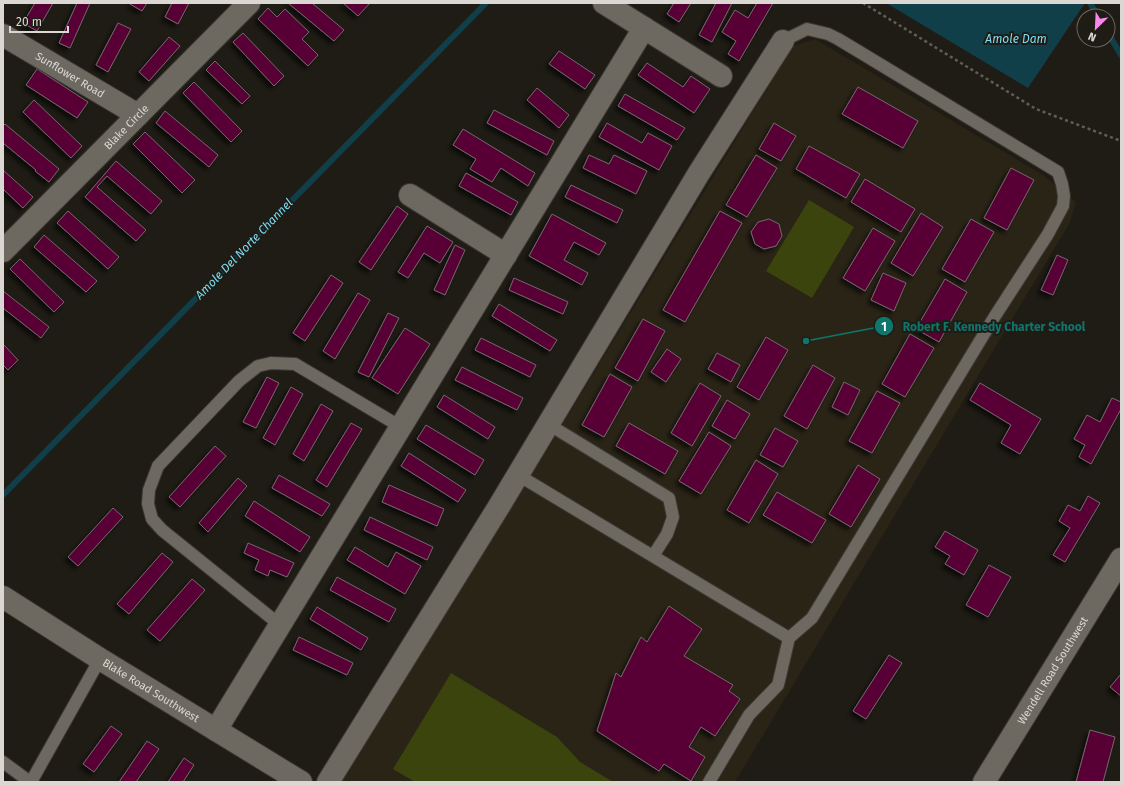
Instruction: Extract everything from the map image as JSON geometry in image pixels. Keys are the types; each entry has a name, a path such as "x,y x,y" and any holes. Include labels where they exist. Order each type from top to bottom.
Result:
{"street":[{"name":"Blake Circle","path":"3,251 249,3"},
{"path":"604,3 721,76"},
{"path":"216,730 644,28"},
{"name":"Sunflower Road","path":"3,35 138,115"},
{"path":"328,782 518,475 699,173 783,41"},
{"path":"410,195 506,255"},
{"name":"Wendell Road Southwest","path":"984,782 1121,559"},
{"name":"Blake Road Southwest","path":"3,597 100,660 301,782"}],"lane":[{"path":"709,782 749,715 778,685 789,638 812,618 827,594 995,316 1048,234 1062,206 1064,196 1058,172 838,39 828,34 806,29 783,41"},
{"path":"280,625 162,530 152,519 148,504 149,490 158,466 239,381 258,366 271,363 295,364 401,427"},
{"path":"548,424 669,498 673,517 667,534 653,556"},
{"path":"518,475 789,638"},
{"path":"3,762 30,782 100,660"}],"path":[{"path":"863,3 1036,109 1121,141"}],"shaded area":[{"path":"815,39 1043,175 1076,202 1069,224 735,782 341,782 542,458 793,46"}],"green space":[{"path":"809,200 854,227 812,298 766,271"},
{"path":"451,673 557,737 580,762 613,782 415,782 393,769"}],"water":[{"name":"Amole Dam","path":"886,3 1085,3 1082,8 1076,8 1076,16 1028,88"}],"building":[{"path":"35,3 53,3 37,31 23,23"},
{"path":"77,3 90,3 70,48 59,43"},
{"path":"147,3 142,11 130,4"},
{"path":"172,3 189,3 178,24 165,17"},
{"path":"288,3 312,3 344,30 334,41"},
{"path":"343,3 370,3 358,16"},
{"path":"674,3 691,3 679,22 667,14"},
{"path":"716,3 732,3 712,42 699,35"},
{"path":"757,3 773,3 739,61 728,54 736,41 722,32 735,10 748,18"},
{"path":"268,8 277,17 285,9 309,32 302,39 318,55 308,66 258,19"},
{"path":"118,23 131,29 108,72 96,65"},
{"path":"243,33 284,76 274,86 233,42"},
{"path":"169,37 180,46 149,81 139,72"},
{"path":"559,51 595,75 585,89 549,64"},
{"path":"215,61 250,96 242,104 206,70"},
{"path":"647,63 683,87 691,76 710,89 694,113 638,75"},
{"path":"37,69 88,102 77,118 26,85"},
{"path":"194,82 242,131 231,142 183,93"},
{"path":"858,87 918,121 903,148 842,114"},
{"path":"537,88 569,115 559,128 527,100"},
{"path":"625,94 685,128 677,140 618,106"},
{"path":"34,100 82,146 71,158 23,112"},
{"path":"494,110 554,141 547,155 487,123"},
{"path":"165,111 218,155 209,167 156,123"},
{"path":"607,123 642,143 648,133 672,146 659,170 599,137"},
{"path":"774,123 796,136 781,161 759,149"},
{"path":"5,124 59,169 49,182 3,143 3,126"},
{"path":"463,129 535,173 528,186 501,168 492,182 470,169 476,159 453,145"},
{"path":"145,132 195,180 182,193 133,144"},
{"path":"809,146 860,174 846,198 796,169"},
{"path":"589,155 609,164 614,155 647,171 636,194 583,168"},
{"path":"756,155 777,168 747,217 726,205"},
{"path":"116,161 162,201 151,214 107,176 97,187 146,230 136,241 85,197"},
{"path":"1011,168 1034,180 1007,230 984,218"},
{"path":"3,170 33,197 23,208 3,189"},
{"path":"466,173 518,202 511,215 459,186"},
{"path":"865,179 915,209 901,232 851,202"},
{"path":"571,185 623,210 617,223 565,197"},
{"path":"397,206 408,214 371,270 359,262"},
{"path":"68,211 119,257 108,269 57,223"},
{"path":"720,211 742,223 685,322 663,310"},
{"path":"921,213 943,227 913,276 891,263"},
{"path":"552,214 606,243 599,255 574,242 564,260 588,273 582,285 529,256"},
{"path":"769,219 779,224 782,236 776,246 764,249 755,244 751,232 758,222"},
{"path":"971,219 994,232 965,282 942,269"},
{"path":"427,226 453,242 440,263 424,253 408,278 398,272"},
{"path":"873,228 895,241 865,291 843,278"},
{"path":"44,235 97,281 86,292 34,247"},
{"path":"455,245 465,250 445,295 434,290"},
{"path":"1057,255 1068,260 1053,295 1041,290"},
{"path":"20,259 64,302 54,312 10,269"},
{"path":"883,273 906,283 894,311 871,300"},
{"path":"331,275 343,283 305,341 293,333"},
{"path":"514,278 568,302 563,314 509,290"},
{"path":"945,279 967,292 939,342 916,329"},
{"path":"3,291 49,327 41,338 3,308"},
{"path":"358,293 370,300 335,359 323,351"},
{"path":"499,304 557,340 550,351 492,316"},
{"path":"388,313 399,318 369,377 358,372"},
{"path":"643,319 665,331 638,381 615,368"},
{"path":"405,328 430,344 398,394 372,378"},
{"path":"910,334 934,348 905,397 882,384"},
{"path":"766,337 788,350 759,400 737,387"},
{"path":"481,338 536,365 530,377 475,350"},
{"path":"3,344 18,360 8,370 3,365"},
{"path":"667,349 681,359 666,382 651,372"},
{"path":"717,353 740,365 731,382 708,369"},
{"path":"813,365 835,378 807,429 784,416"},
{"path":"462,367 523,398 517,410 455,380"},
{"path":"610,374 632,387 604,437 582,425"},
{"path":"267,377 279,383 256,428 243,422"},
{"path":"844,382 860,390 848,415 832,407"},
{"path":"700,383 721,396 692,446 671,433"},
{"path":"980,383 1041,419 1020,454 1001,443 1011,425 970,400"},
{"path":"291,387 303,394 275,445 263,438"},
{"path":"877,391 900,403 872,453 849,441"},
{"path":"444,395 495,427 488,439 437,407"},
{"path":"1112,398 1121,402 1121,409 1091,464 1079,457 1085,445 1074,439 1087,415 1100,422"},
{"path":"727,400 750,414 735,439 712,426"},
{"path":"321,404 333,411 304,461 293,454"},
{"path":"351,423 362,429 327,487 316,480"},
{"path":"629,423 678,451 665,474 616,446"},
{"path":"426,425 484,460 475,475 417,439"},
{"path":"775,428 798,441 783,467 760,455"},
{"path":"709,432 731,446 701,494 679,481"},
{"path":"215,446 226,456 180,507 169,497"},
{"path":"409,453 466,490 458,502 401,466"},
{"path":"756,460 778,474 749,523 727,510"},
{"path":"858,465 880,479 851,527 829,514"},
{"path":"279,475 330,504 322,516 272,488"},
{"path":"238,478 247,486 208,532 199,523"},
{"path":"389,485 444,509 437,526 382,502"},
{"path":"777,492 826,520 812,543 763,515"},
{"path":"1088,496 1100,503 1065,562 1053,555 1070,528 1059,521 1068,505 1080,511"},
{"path":"254,501 310,537 300,552 245,516"},
{"path":"113,508 123,517 78,566 68,557"},
{"path":"370,517 433,547 427,560 364,530"},
{"path":"945,531 978,550 964,575 945,564 950,556 935,547"},
{"path":"248,543 294,563 287,577 270,570 268,576 255,570 259,560 244,553"},
{"path":"355,547 388,567 396,552 421,566 405,594 347,560"},
{"path":"162,553 173,562 129,614 117,604"},
{"path":"989,565 1011,577 988,617 966,605"},
{"path":"337,577 396,609 389,622 330,590"},
{"path":"192,579 205,590 160,641 147,630"},
{"path":"669,606 702,629 684,656 733,685 729,691 740,699 715,736 701,727 689,747 705,757 691,781 664,764 659,771 597,731 616,673 621,677 641,637 647,642"},
{"path":"317,607 368,638 361,650 310,619"},
{"path":"299,637 353,663 347,675 293,650"},
{"path":"889,655 902,663 866,719 853,711"},
{"path":"1121,674 1121,696 1110,687"},
{"path":"111,726 122,734 94,772 83,764"},
{"path":"1090,730 1115,737 1103,782 1076,782"},
{"path":"147,741 159,749 136,782 119,782"},
{"path":"184,758 194,765 183,782 168,782"}],"waterway":[{"name":"Amole Del Norte Channel","path":"3,495 486,3"},
{"path":"1090,3 1093,8"},
{"path":"1116,47 1121,55"}],"place":[{"name":"Robert F. Kennedy Charter School","path":"806,341"}]}
